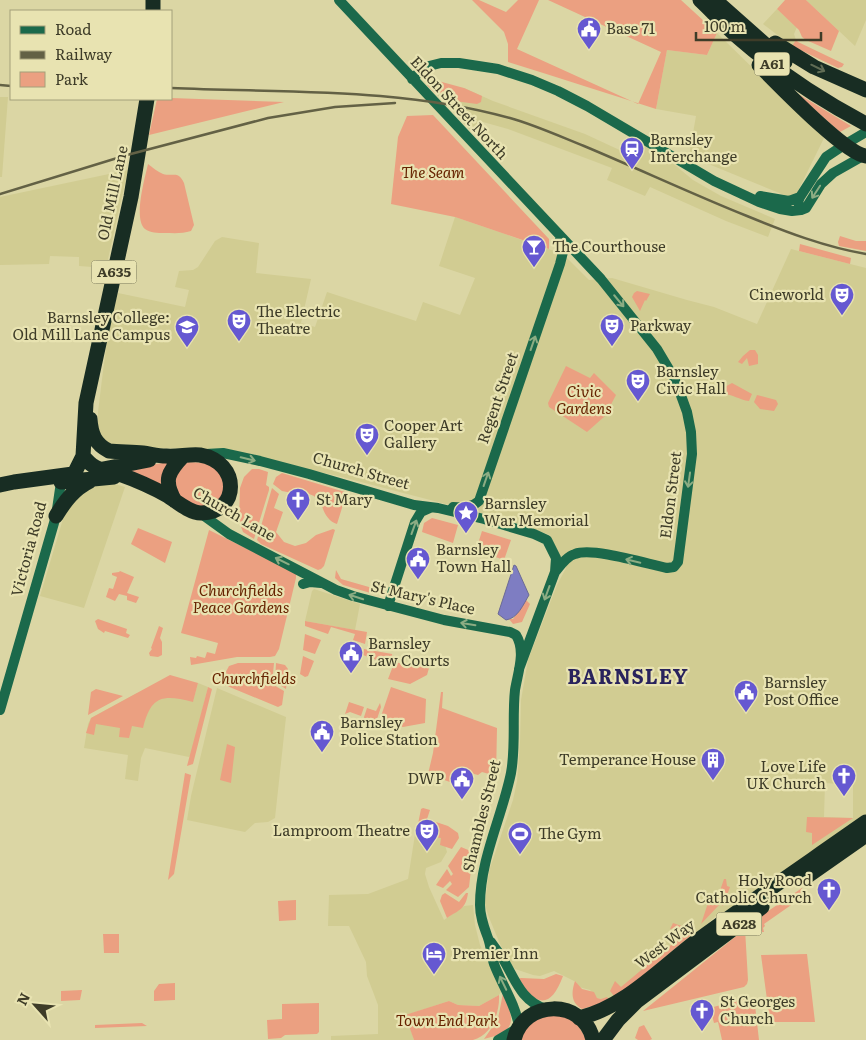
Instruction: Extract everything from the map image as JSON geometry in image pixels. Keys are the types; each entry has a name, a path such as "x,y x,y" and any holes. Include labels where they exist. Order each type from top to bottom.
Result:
{"highway":[{"name":"A61","path":"700,0 738,37 814,95 861,116"},
{"name":"A61","path":"715,0 731,16 794,69 861,116"},
{"name":"A61","path":"731,16 814,66 866,90"},
{"name":"A61","path":"738,37 758,64 828,131 844,144 865,156"},
{"name":"Old Mill Lane","path":"67,478 83,456 86,403 131,198 147,100"},
{"name":"Old Mill Lane","path":"90,382 90,427 96,442 109,451 128,453"},
{"name":"Church Street","path":"128,453 166,456 200,455"},
{"path":"200,455 216,461 224,468 231,485 228,496 219,507 213,511 200,513"},
{"path":"56,516 69,496 98,474 83,456"},
{"name":"A635","path":"0,486 14,482 98,474 166,456"},
{"path":"175,501 170,491 168,479 173,466 183,456"},
{"name":"Church Lane","path":"98,474 125,477 153,488 200,513"},
{"name":"West Way","path":"579,1018 595,1014 616,1004 701,938 866,822"},
{"name":"West Way","path":"603,1040 624,1014 675,971 866,835"},
{"path":"517,1032 526,1019 535,1012 557,1008 567,1010 579,1018 587,1026 593,1040"}],"street":[{"name":"Eldon Street North","path":"339,0 559,235"},
{"path":"412,79 424,67 441,63 459,63 498,69 532,80 569,96 688,167 737,192 780,209 792,211 806,208 821,184 841,168 865,156"},
{"path":"801,210 798,202 823,161 829,142 828,131"},
{"path":"823,161 844,144 866,132"},
{"path":"823,161 830,168 841,168"},
{"path":"737,192 789,202 800,197"},
{"name":"Regent Street","path":"434,508 464,508 472,506 479,501 560,264 564,248 559,235"},
{"name":"Eldon Street","path":"554,572 570,556 583,552 667,568 674,567 678,562 692,454 691,432 687,412 673,376 658,349 587,264 559,235"},
{"path":"560,264 565,260 571,259 587,264"},
{"name":"Church Street","path":"200,455 223,453 242,457 318,476 414,505 490,520 534,534 547,540 556,558 554,572"},
{"name":"Victoria Road","path":"0,710 67,478"},
{"path":"388,606 415,522 421,512 434,508"},
{"name":"Church Lane","path":"200,513 230,534 325,584"},
{"name":"Shambles Street","path":"519,669 554,572"},
{"path":"303,584 310,582 325,584"},
{"name":"St Mary's Place","path":"325,584 353,596 388,606 444,620 492,628 516,635"},
{"name":"Shambles Street","path":"517,1032 513,1004 494,963 489,939 480,914 480,892 486,861 505,800 511,771 515,690 521,649 516,635 529,628 539,613"},
{"name":"Shambles Street","path":"489,939 524,996 537,1006 546,1009"},
{"path":"498,1040 517,1032"}],"shaded area":[{"path":"806,0 866,0 866,20 855,46"},
{"path":"777,9 797,27 794,34 796,40 792,46 763,24"},
{"path":"717,33 824,138 794,199 689,156 696,116 656,109 667,50 707,55"},
{"name":"Barnsley Interchange","path":"428,85 464,88 493,101 585,134 626,153 633,140 654,150 693,180 721,196 775,219 768,237 726,221 650,187 645,196 607,180 612,168 508,129 483,122 480,129 474,134"},
{"path":"0,97 8,97 2,177 0,177"},
{"path":"128,170 106,268 79,266 79,257 50,256 49,264 0,265 0,197"},
{"path":"455,217 563,254 589,280 612,278 714,307 757,324 791,249 866,268 866,816 727,913 718,914 702,929 610,1001 597,998 590,990 579,987 576,982 554,971 540,976 515,969 510,964 500,944 485,904 489,871 513,800 517,781 521,700 528,660 557,585 566,568 550,535 511,521 338,476 213,449 114,447 106,442 98,432 98,412 110,319 118,293 185,307 189,290 175,287 179,271 193,270 198,267 215,241 222,237 259,243 256,273 311,279 301,323 315,327 327,292 416,321 423,302 460,315 475,278 439,266","holes":["825,783 853,785 853,818 824,817"]},
{"path":"115,484 125,487 84,608 40,596 63,519 72,503 80,495 97,485"},
{"path":"514,565 529,595 517,614 506,620 498,614"},
{"path":"314,589 360,604 355,630 305,621"},
{"path":"198,683 208,687 189,757 145,748 141,758 138,781 125,779 128,755 84,748 88,724 91,718 137,693 160,690 193,701"},
{"path":"217,688 286,717 275,818 268,822 255,823 245,832 187,820"},
{"path":"416,828 443,838 447,852 441,862 426,868 425,874 429,887 444,920 464,906 473,905 480,945 502,990 499,995 479,1006 458,1005 449,1001 406,1015 414,1040 331,1040 331,1036 378,1034 378,1005 367,976 366,962 349,926 328,926 329,895 368,894 408,879"}],"green space":[{"path":"472,0 479,0 506,12 518,0 539,0 517,49 632,101 508,62 508,44 504,32"},
{"path":"548,0 681,0 717,33 707,55 667,50 656,109 638,103 661,52"},
{"path":"785,0 806,0 839,31 831,51 802,37 799,30 777,9"},
{"path":"796,40 844,64 838,68 792,46"},
{"path":"427,78 464,88 482,96 481,102 477,104 447,100 443,93 435,93 427,85"},
{"path":"795,92 851,126 840,132"},
{"path":"172,98 284,102 149,135 157,100 172,100"},
{"name":"The Seam","path":"433,115 549,239 549,249 455,217 391,204 398,137 407,116"},
{"path":"148,164 163,174 178,175 182,179 194,225 191,231 184,233 154,233 145,229 140,217 140,208"},
{"path":"840,236 856,241 866,241 866,251 839,246"},
{"path":"800,244 851,258 850,264 799,251"},
{"path":"637,291 650,294 640,311 632,297"},
{"path":"750,350 755,350 758,355 758,364 749,366 747,358 742,364 738,362 743,356"},
{"name":"Civic Gardens","path":"566,366 590,378 594,373 616,395 605,416 587,432 549,407 548,403"},
{"path":"732,383 752,394 749,401 723,394 721,389"},
{"path":"757,395 776,400 778,404 774,411 760,409 754,402"},
{"path":"170,462 165,487 141,477 127,468"},
{"path":"188,462 208,463 222,475 224,492 216,504 201,507 178,497 174,471"},
{"path":"252,469 268,472 266,485 269,487 254,539 243,532 239,521 240,488 244,477"},
{"path":"282,473 345,492 346,495 337,524 331,521 322,505 314,496 302,491 292,493 282,491 273,484 276,477"},
{"path":"272,488 279,494 274,508 283,512 276,532 284,542 295,546 306,543 316,535 335,530 324,566 321,569 318,570 261,544 257,540"},
{"path":"432,518 458,525 453,543 422,532 424,523"},
{"path":"138,528 172,542 165,563 131,544"},
{"name":"Churchfields Peace Gardens","path":"209,530 296,573 279,649 275,656 237,657 191,665 190,657 205,658 207,652 215,654 218,643 181,633"},
{"path":"482,531 511,540 504,560 476,550"},
{"path":"336,570 341,579 376,589 386,587 374,594 343,585 335,578"},
{"path":"120,571 134,577 127,593 139,597 136,603 127,600 127,596 119,594 115,601 106,597 109,588 113,589 117,577 112,575 112,573"},
{"path":"526,600 530,604 522,622 513,624 509,619 513,619"},
{"path":"98,619 127,629 126,633 130,635 128,638 105,631 104,633 98,629 95,621"},
{"path":"305,621 367,632 365,644 353,640 355,634 331,627 328,634 305,626"},
{"path":"159,626 163,628 160,638 162,642 162,655 158,657 150,656 149,653"},
{"path":"305,634 321,640 315,654 303,650"},
{"path":"364,649 392,654 393,662 429,668 427,675 410,684 388,679 393,666 363,655"},
{"path":"303,656 314,661 308,676 305,677 300,674"},
{"name":"Churchfields","path":"238,663 274,663 272,684 284,691 282,705 278,707 220,683 229,666"},
{"path":"276,663 285,665 288,669 286,689 275,682"},
{"path":"170,675 198,683 193,702 173,698 159,700 150,709 143,728 132,726 129,738 119,737 120,728 96,724 94,735 86,733 91,718"},
{"path":"208,687 212,689 193,764 187,766"},
{"path":"391,687 426,699 425,723 403,727 380,719"},
{"path":"96,689 123,696 88,715 91,692"},
{"path":"441,692 443,692 442,708 497,728 496,776 482,772 478,775 463,771 458,785 428,774 433,753"},
{"path":"349,702 364,707 361,716 350,712 345,714"},
{"path":"380,703 381,707 375,725 363,720 367,708 376,711"},
{"path":"227,744 235,747 231,783 220,780"},
{"path":"185,773 191,775 174,874 168,880"},
{"path":"421,809 430,810 427,819 448,826 458,833 459,838 452,849 440,845 441,838 434,837 433,833 417,829"},
{"path":"807,817 853,818 812,845 812,833 806,832"},
{"path":"461,847 473,852 469,887 458,897 446,890 452,884 450,881 443,888 436,885 447,869 451,876 453,874 448,866"},
{"path":"724,879 726,879 727,886 730,887 723,906 720,904 701,924 708,903 715,905"},
{"path":"802,888 804,896 764,924 764,932 760,932 758,918"},
{"path":"445,893 459,902 468,893 464,906 447,918 440,901"},
{"path":"296,900 296,920 279,921 278,901"},
{"path":"673,923 696,931 621,994 614,996 610,991 615,981 621,987 676,941 672,936 678,934 677,928 670,929"},
{"path":"745,929 748,980 744,987 643,1011"},
{"path":"103,934 119,934 119,953 104,953"},
{"path":"807,954 815,1022 770,1022 761,955"},
{"path":"556,974 563,976 558,987 548,999 543,1000 531,995 518,979 544,979"},
{"path":"575,981 582,989 594,992 597,998 607,997 610,1001 582,1009 578,1007 573,997"},
{"path":"175,983 175,1000 154,1001 154,991 159,984"},
{"path":"82,990 80,1000 61,1001 61,991"},
{"path":"503,993 510,1011 510,1024 503,1033 484,1039 498,1019"},
{"name":"Town End Park","path":"499,995 494,1022 480,1037 473,1040 414,1040 405,1015 449,1001 458,1005 479,1006"},
{"path":"742,999 755,1005 759,1040 722,1040 718,1022 714,1023 710,1008"},
{"path":"319,1003 319,1032 317,1034 285,1035 281,1038 268,1039 267,1020 282,1019 282,1004"},
{"path":"553,1013 574,1019 587,1040 519,1040 531,1021"},
{"path":"142,1023 147,1026 95,1028 95,1025"},
{"path":"644,1025 652,1039 638,1040 635,1038 639,1027"}],"railway":[{"path":"0,85 10,86"},
{"path":"172,88 384,96 468,108 510,118 538,127 726,208 791,233 821,243 866,254"},
{"path":"0,194 127,155 268,118 335,107 395,103"}],"place":[{"name":"Base 71","path":"589,50"},
{"name":"Barnsley Interchange","path":"632,170"},
{"name":"The Courthouse","path":"534,268"},
{"name":"Cineworld","path":"842,316"},
{"name":"The Electric Theatre","path":"239,342"},
{"name":"Parkway","path":"612,347"},
{"name":"Barnsley College: Old Mill Lane Campus","path":"187,348"},
{"name":"Barnsley Civic Hall","path":"638,402"},
{"name":"Cooper Art Gallery","path":"367,456"},
{"name":"St Mary","path":"298,521"},
{"name":"Barnsley War Memorial","path":"466,534"},
{"name":"Barnsley Town Hall","path":"418,580"},
{"name":"Barnsley Law Courts","path":"351,674"},
{"name":"Barnsley Post Office","path":"746,713"},
{"name":"Barnsley Police Station","path":"322,753"},
{"name":"Temperance House","path":"713,781"},
{"name":"Love Life UK Church","path":"844,797"},
{"name":"DWP","path":"462,800"},
{"name":"Lamproom Theatre","path":"427,852"},
{"name":"The Gym","path":"520,855"},
{"name":"Holy Rood Catholic Church","path":"829,911"},
{"name":"Premier Inn","path":"434,975"},
{"name":"St Georges Church","path":"702,1032"}],"district":[{"name":"BARNSLEY","path":"628,677"}]}
